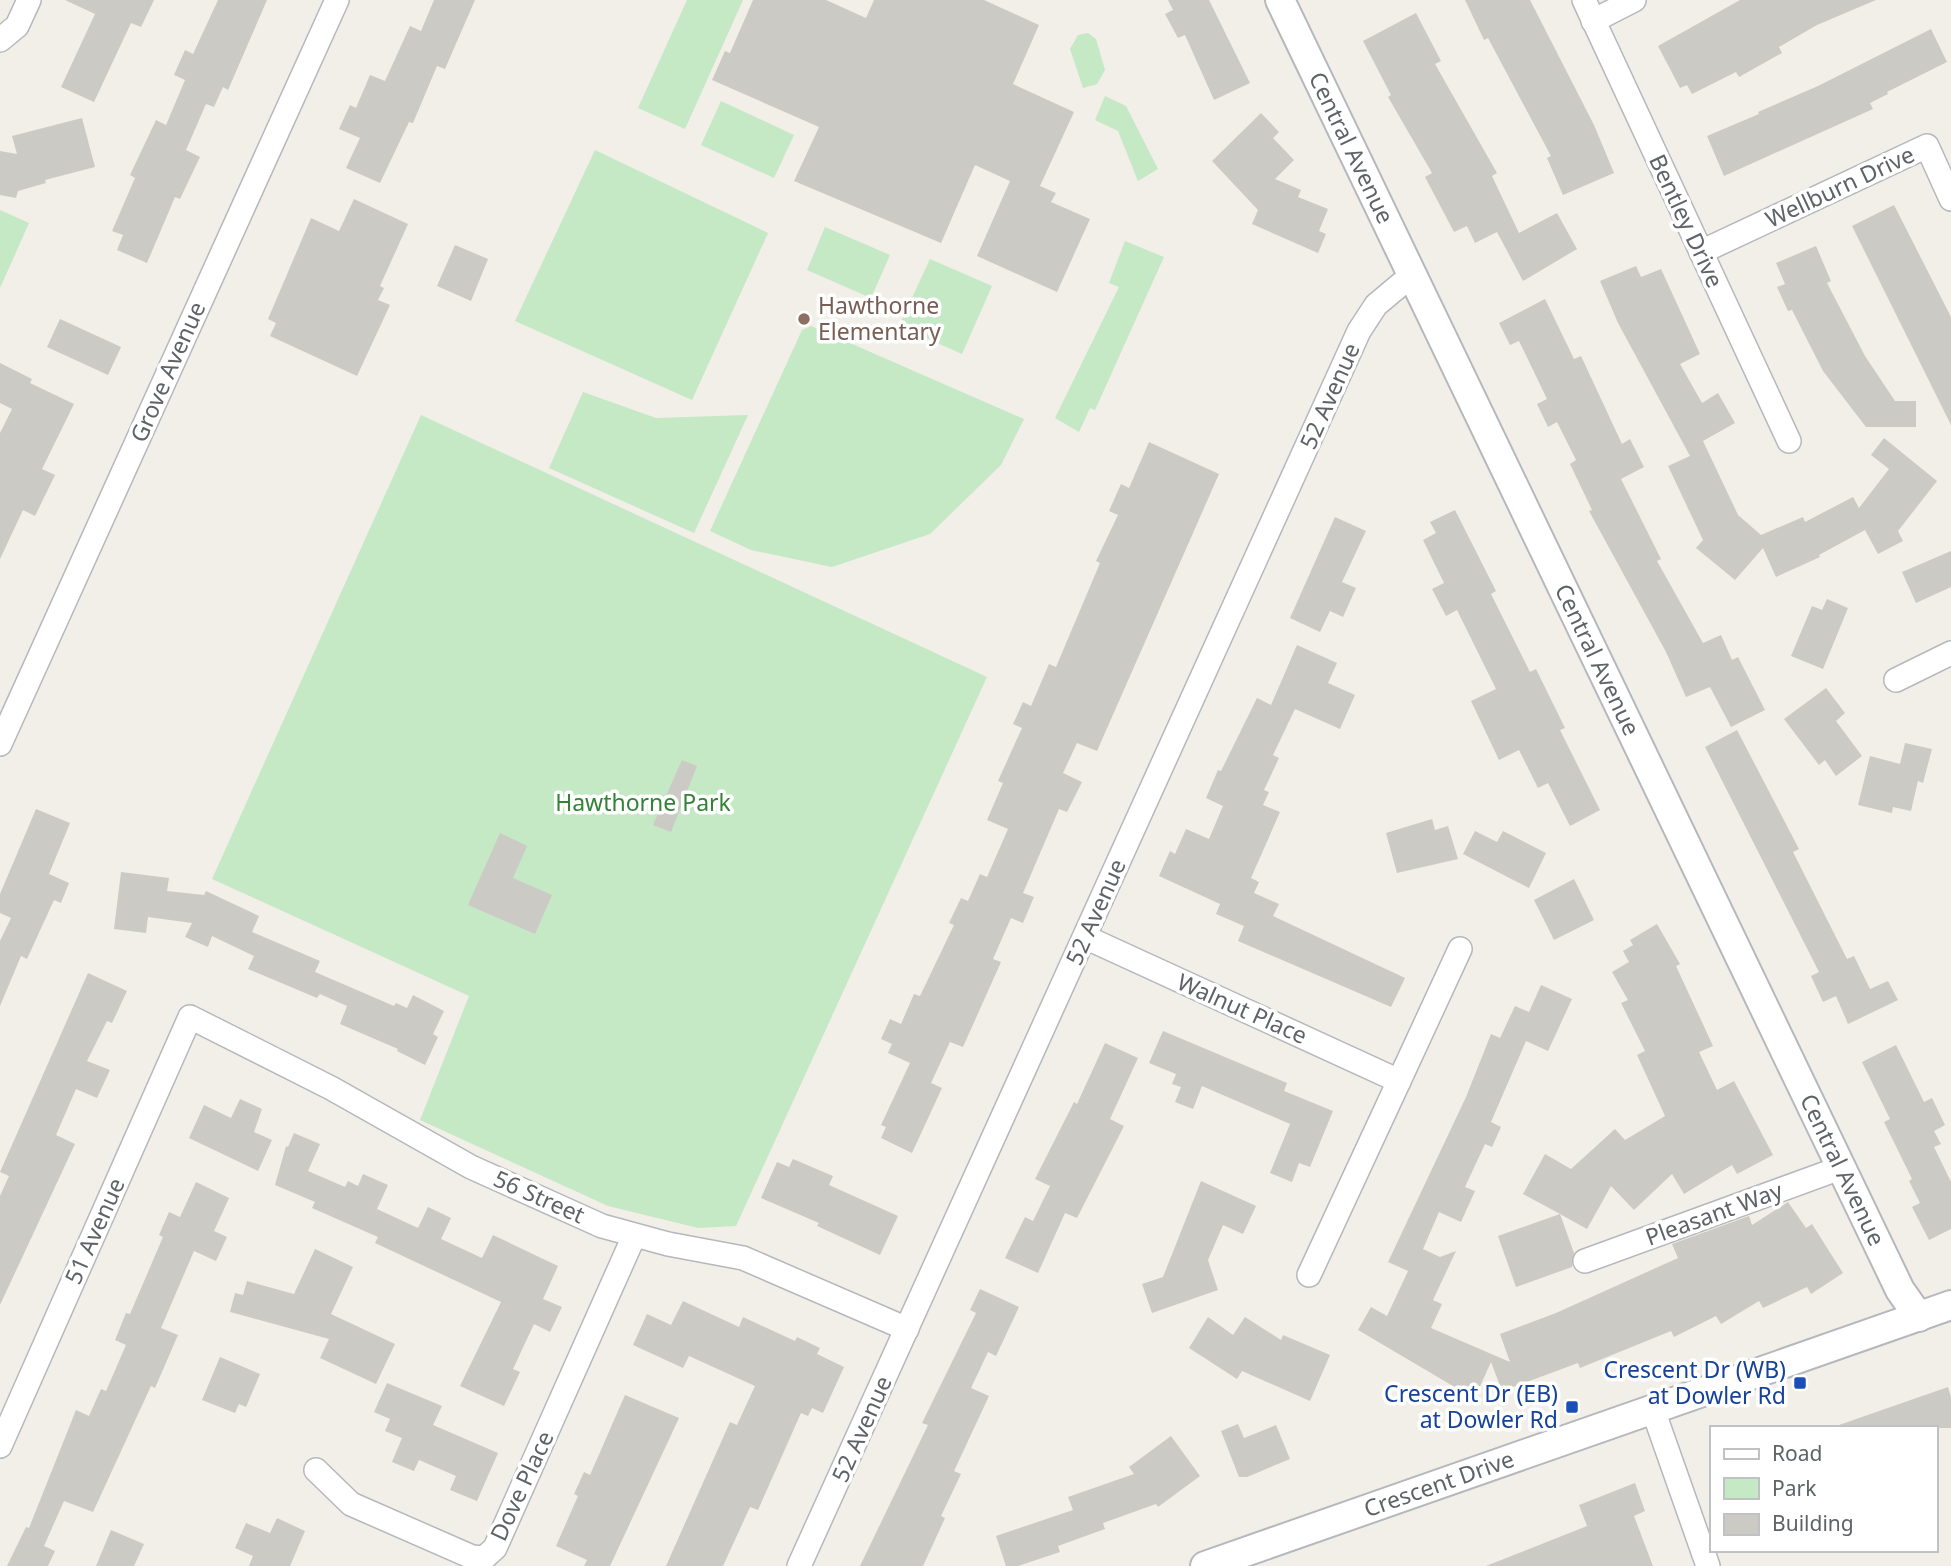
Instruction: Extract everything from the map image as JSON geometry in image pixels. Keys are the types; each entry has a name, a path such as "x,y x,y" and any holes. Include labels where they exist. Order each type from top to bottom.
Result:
{"street":[{"path":"0,40 17,26 29,0"},
{"name":"Grove Avenue","path":"0,744 5,719 337,0"},
{"name":"Central Avenue","path":"1280,0 1900,1290 1919,1317"},
{"name":"Bentley Drive","path":"1584,0 1789,441"},
{"path":"1593,21 1634,0"},
{"name":"Wellburn Drive","path":"1701,252 1927,146 1951,200"},
{"name":"52 Avenue","path":"799,1566 1359,331 1376,305 1413,274"},
{"path":"1896,680 1951,653"},
{"name":"Walnut Place","path":"1085,937 1399,1081"},
{"path":"1309,1275 1460,949"},
{"name":"56 Street","path":"190,1017 331,1088 471,1167 602,1226 634,1236 743,1258 907,1329"},
{"name":"51 Avenue","path":"0,1446 190,1017"},
{"name":"Pleasant Way","path":"1585,1261 1843,1167"},
{"name":"Dove Place","path":"316,1470 351,1504 472,1557 484,1558 495,1548 634,1236"},
{"name":"Crescent Drive","path":"1205,1566 1951,1305"},
{"path":"1653,1410 1708,1566"}],"green space":[{"path":"687,0 743,0 685,129 638,108"},
{"path":"1088,33 1096,39 1105,70 1097,84 1083,88 1070,49 1078,35"},
{"path":"1105,96 1126,106 1158,169 1138,181 1118,131 1095,120"},
{"path":"721,101 794,135 774,178 701,145"},
{"path":"595,150 768,233 692,400 515,321"},
{"path":"0,210 29,223 0,288"},
{"path":"825,227 890,255 871,298 807,270"},
{"path":"1125,241 1164,257 1095,410 1090,408 1079,432 1055,418 1119,287 1109,283"},
{"path":"930,259 992,286 962,354 899,326"},
{"path":"811,326 1024,419 1001,465 930,534 832,567 751,550 710,531 802,330"},
{"path":"583,392 656,418 748,415 694,533 549,468"},
{"name":"Hawthorne Park","path":"421,415 987,677 736,1226 698,1228 608,1206 420,1120 469,996 212,879"}],"building":[{"path":"65,0 154,0 141,27 131,23 94,102 61,87 95,14"},
{"path":"218,0 267,0 228,90 223,87 214,107 206,104 186,150 200,157 180,199 175,197 147,263 117,250 123,235 112,231 135,178 130,175 156,120 166,125 185,80 174,75 185,50 193,54"},
{"path":"434,0 475,0 445,69 437,66 413,123 409,122 380,183 346,168 360,138 339,129 350,105 356,108 370,75 385,81 410,26 421,31"},
{"path":"753,0 826,0 866,18 874,0 984,0 1039,25 1013,84 1074,112 1040,186 1056,193 1051,202 1090,219 1057,292 977,256 1010,181 975,165 941,243 794,181 819,127 712,80 725,51 730,53"},
{"path":"1168,0 1209,0 1250,83 1214,100 1185,35 1178,38 1165,14 1173,10"},
{"path":"1465,0 1530,0 1594,125 1614,173 1563,195 1547,158 1551,156 1488,38 1484,40"},
{"path":"1740,0 1876,0 1817,25 1779,47 1782,53 1739,77 1736,72 1692,94 1687,85 1680,88 1658,46"},
{"path":"1416,13 1441,61 1435,64 1497,173 1492,176 1519,233 1557,213 1577,249 1523,281 1497,232 1475,243 1467,226 1454,232 1425,177 1432,173 1388,97 1391,95 1363,41"},
{"path":"1931,29 1947,62 1887,92 1888,94 1870,103 1873,109 1724,176 1707,136 1818,86"},
{"path":"1261,113 1279,132 1273,138 1294,160 1275,179 1301,190 1298,197 1328,209 1319,231 1326,234 1318,253 1252,224 1258,210 1212,161"},
{"path":"82,118 95,167 45,180 46,183 18,191 16,198 0,195 0,151 17,154 12,136"},
{"path":"354,199 408,224 380,286 384,288 378,300 390,305 357,376 270,336 276,323 268,319 311,218 339,231"},
{"path":"1894,205 1951,317 1951,425 1852,226"},
{"path":"455,245 488,259 471,301 437,286"},
{"path":"1816,246 1831,281 1827,283 1865,356 1895,401 1916,401 1916,427 1866,427 1823,371 1792,310 1788,311 1777,287 1785,284 1776,263"},
{"path":"1636,266 1641,277 1661,269 1700,354 1680,364 1702,403 1718,393 1735,423 1703,441 1738,515 1761,535 1803,517 1805,522 1853,497 1859,508 1889,469 1871,455 1884,438 1937,481 1898,531 1903,541 1878,554 1865,530 1819,555 1820,557 1776,577 1763,548 1735,580 1696,548 1703,540 1668,466 1690,456 1618,323 1600,281"},
{"path":"1545,299 1574,359 1581,356 1622,444 1630,439 1644,467 1621,479 1661,559 1657,561 1703,643 1721,635 1732,660 1738,657 1765,710 1731,727 1710,687 1686,697 1666,652 1589,511 1592,510 1570,464 1576,460 1557,422 1548,427 1537,404 1547,399 1519,341 1510,345 1499,323"},
{"path":"60,319 121,347 108,375 47,347"},
{"path":"0,363 32,379 30,383 74,404 42,469 55,475 35,516 23,510 0,559 0,433 12,409 0,403"},
{"path":"1149,442 1219,474 1097,751 1077,743 1063,773 1082,782 1067,812 1059,809 1023,893 1034,897 1023,923 1011,918 993,959 1001,962 963,1047 950,1042 931,1083 942,1088 912,1153 881,1138 886,1127 881,1125 910,1063 888,1053 892,1044 881,1039 890,1019 901,1024 914,994 920,996 954,925 949,923 961,898 968,901 980,874 987,877 1008,829 987,820 1003,783 998,781 1022,728 1013,724 1023,702 1031,706 1049,664 1056,667 1100,563 1096,561 1118,515 1109,511 1121,484 1129,488"},
{"path":"1455,510 1496,591 1491,594 1530,672 1536,669 1565,728 1560,730 1600,810 1570,826 1548,783 1538,788 1519,750 1499,760 1471,701 1496,689 1457,610 1446,616 1432,589 1444,583 1423,540 1436,533 1430,522"},
{"path":"1335,517 1366,531 1342,582 1356,588 1343,617 1330,611 1320,632 1290,618"},
{"path":"1951,551 1951,587 1916,603 1902,572"},
{"path":"1827,599 1848,608 1823,669 1791,656 1812,606 1822,610"},
{"path":"1297,645 1337,663 1328,683 1355,695 1340,729 1295,709 1273,755 1279,758 1264,790 1269,792 1263,805 1280,812 1251,878 1259,882 1254,893 1279,904 1273,916 1405,978 1391,1007 1238,941 1244,926 1216,914 1220,904 1159,876 1170,851 1175,854 1186,829 1209,839 1223,806 1206,798 1218,770 1221,771 1257,698 1271,705"},
{"path":"1826,688 1845,713 1836,721 1862,756 1836,776 1825,760 1819,765 1784,719"},
{"path":"1737,730 1799,849 1793,852 1847,959 1854,956 1870,989 1888,981 1898,1000 1848,1024 1836,996 1823,1002 1811,976 1819,972 1705,747"},
{"path":"1905,743 1932,749 1923,783 1918,781 1911,811 1893,807 1892,813 1858,805 1870,756 1900,764"},
{"path":"682,760 697,766 671,832 653,825"},
{"path":"36,809 70,823 49,874 69,883 61,903 54,900 27,959 21,956 0,1006 0,941 11,918 0,913 0,894"},
{"path":"1432,819 1435,830 1448,826 1458,859 1397,873 1386,833"},
{"path":"1475,831 1497,842 1503,831 1546,853 1529,888 1463,854"},
{"path":"500,833 527,846 513,878 552,895 535,934 468,905"},
{"path":"121,872 169,878 167,891 204,895 206,891 259,916 252,932 320,961 315,972 394,1006 396,1003 407,1008 413,995 444,1011 433,1034 438,1037 425,1065 397,1051 398,1049 340,1024 347,1006 320,994 317,998 248,969 254,956 212,936 208,947 185,937 192,923 148,917 146,933 114,929"},
{"path":"1574,879 1594,920 1554,940 1534,900"},
{"path":"1657,924 1680,964 1676,966 1713,1046 1699,1052 1717,1090 1734,1081 1773,1155 1737,1174 1732,1165 1684,1194 1672,1174 1634,1210 1611,1186 1587,1229 1523,1194 1545,1154 1571,1169 1615,1129 1625,1140 1665,1116 1637,1055 1645,1051 1621,1003 1628,1000 1612,972 1629,962 1623,951 1633,945 1630,940"},
{"path":"88,973 127,991 112,1023 107,1021 87,1061 110,1070 97,1098 76,1089 56,1135 75,1144 0,1305 0,1196 9,1176 0,1172"},
{"path":"1541,985 1572,999 1548,1051 1526,1041 1491,1122 1501,1127 1492,1147 1485,1144 1465,1187 1475,1191 1461,1222 1439,1212 1423,1249 1440,1257 1456,1251 1433,1300 1442,1304 1431,1328 1510,1362 1500,1334 1556,1313 1678,1258 1672,1244 1749,1216 1752,1225 1788,1202 1806,1228 1812,1224 1843,1273 1811,1294 1807,1287 1763,1308 1759,1301 1721,1324 1716,1316 1674,1337 1671,1331 1580,1368 1578,1363 1502,1391 1491,1362 1472,1404 1454,1396 1458,1389 1358,1330 1371,1307 1387,1316 1408,1271 1388,1262 1466,1097 1491,1034 1500,1038 1515,1006 1529,1012"},
{"path":"1163,1031 1287,1083 1284,1091 1333,1111 1310,1167 1299,1163 1292,1182 1270,1173 1290,1124 1202,1086 1193,1109 1175,1102 1181,1087 1172,1084 1176,1074 1149,1063"},
{"path":"1105,1043 1138,1058 1110,1119 1124,1126 1077,1218 1065,1213 1038,1273 1005,1258 1025,1217 1033,1221 1050,1186 1035,1179 1074,1102 1077,1104"},
{"path":"1896,1045 1924,1102 1932,1098 1945,1125 1934,1131 1941,1144 1934,1147 1951,1182 1951,1229 1929,1240 1912,1207 1920,1203 1909,1181 1912,1179 1884,1122 1890,1119 1862,1062"},
{"path":"240,1099 262,1109 254,1132 272,1140 258,1171 189,1138 204,1105 231,1118"},
{"path":"294,1133 320,1144 308,1171 345,1187 348,1181 358,1186 363,1174 388,1185 377,1209 418,1228 428,1207 451,1218 441,1239 482,1258 493,1235 558,1266 543,1299 562,1307 550,1332 534,1324 513,1369 520,1372 504,1406 460,1386 501,1302 375,1243 378,1237 312,1208 315,1202 275,1185 286,1146 288,1147"},
{"path":"793,1159 833,1176 829,1185 898,1216 880,1255 817,1226 819,1223 761,1198 777,1162 789,1167"},
{"path":"1201,1181 1256,1206 1243,1234 1223,1225 1208,1260 1218,1290 1152,1313 1142,1284 1163,1277"},
{"path":"196,1182 229,1198 214,1231 227,1237 216,1261 194,1251 161,1328 178,1335 155,1388 151,1386 93,1512 64,1501 44,1546 55,1551 48,1566 7,1566 26,1527 29,1528 76,1410 89,1416 101,1389 106,1391 126,1345 115,1340 126,1313 130,1314 163,1237 159,1235 169,1212 180,1217"},
{"path":"1560,1214 1574,1253 1572,1267 1516,1287 1498,1236"},
{"path":"315,1249 353,1267 331,1314 395,1344 376,1384 320,1358 329,1339 230,1312 235,1293 243,1295 247,1281 294,1294"},
{"path":"980,1289 1019,1307 996,1356 988,1352 971,1388 989,1396 954,1471 961,1474 941,1516 945,1518 923,1566 860,1566 928,1425 922,1423 976,1313 970,1310"},
{"path":"683,1301 739,1327 743,1317 795,1341 797,1337 820,1348 817,1354 844,1367 823,1413 812,1408 808,1416 801,1413 758,1510 750,1507 723,1566 666,1566 730,1422 737,1425 755,1386 689,1356 683,1368 633,1345 647,1314 671,1325"},
{"path":"1208,1317 1233,1335 1245,1317 1281,1340 1283,1335 1330,1355 1310,1401 1242,1371 1237,1379 1189,1348"},
{"path":"220,1357 260,1374 246,1407 239,1404 235,1413 202,1400"},
{"path":"387,1383 442,1406 433,1425 498,1453 477,1501 450,1490 456,1476 419,1460 414,1471 392,1462 402,1438 385,1431 390,1419 374,1412"},
{"path":"1948,1387 1951,1397 1951,1428 1839,1425"},
{"path":"625,1395 679,1418 610,1566 584,1566 587,1560 556,1546 578,1496 574,1494 584,1472 590,1475"},
{"path":"1238,1424 1244,1438 1276,1425 1290,1459 1247,1477 1239,1477 1221,1431"},
{"path":"1171,1436 1200,1476 1158,1507 1156,1504 1103,1523 1105,1529 1058,1546 1060,1552 1018,1566 1006,1566 996,1536 1073,1510 1068,1497 1134,1474 1129,1467"},
{"path":"1635,1483 1645,1511 1634,1516 1653,1566 1486,1566 1587,1526 1579,1505"},
{"path":"277,1518 305,1531 290,1566 249,1566 253,1556 235,1548 246,1523 270,1533"},
{"path":"111,1530 144,1544 134,1566 96,1566"}],"place":[{"name":"Hawthorne Elementary","path":"804,319"},
{"name":"Crescent Dr (WB) at Dowler Rd","path":"1800,1383"},
{"name":"Crescent Dr (EB) at Dowler Rd","path":"1572,1407"}]}
